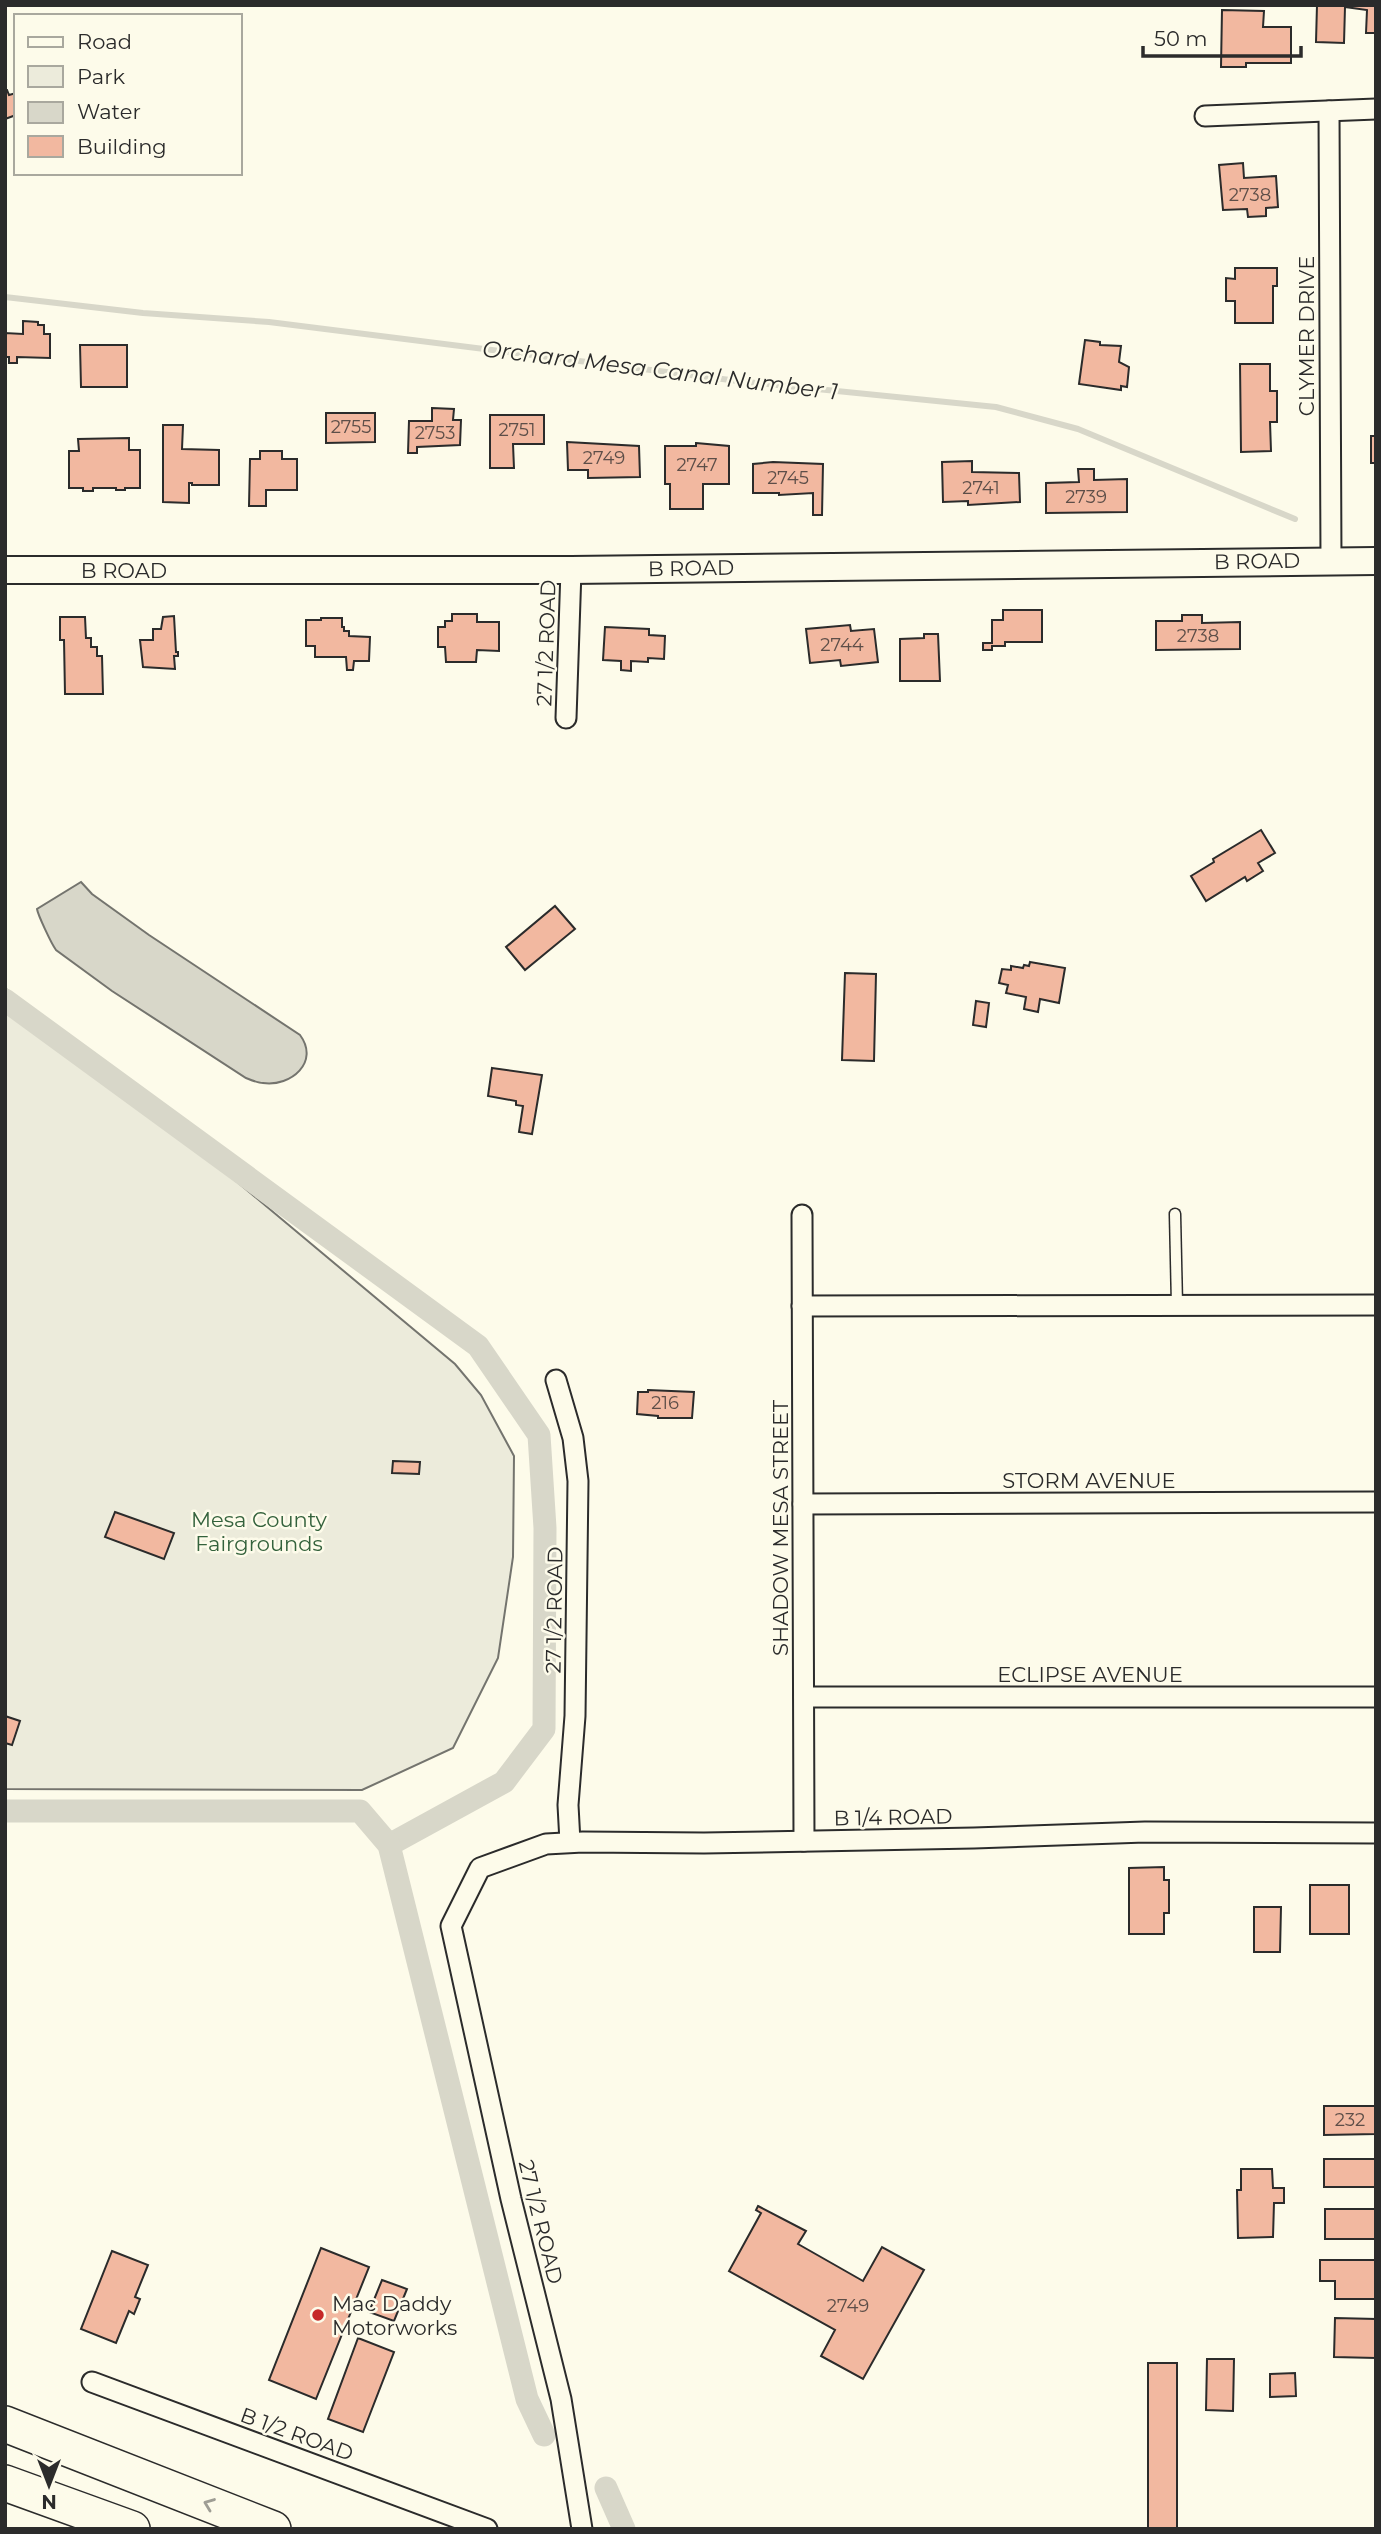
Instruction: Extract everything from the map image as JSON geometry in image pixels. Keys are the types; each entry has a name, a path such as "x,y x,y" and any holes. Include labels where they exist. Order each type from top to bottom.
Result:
{"highway":[{"path":"5,2424 273,2529"},
{"path":"5,2483 132,2529"}],"street":[{"path":"1206,116 1376,109"},
{"name":"CLYMER DRIVE","path":"1329,111 1331,560"},
{"name":"B ROAD","path":"5,570 571,570 1376,561"},
{"name":"27 1/2 ROAD","path":"566,718 571,570"},
{"name":"SHADOW MESA STREET","path":"802,1215 804,1841"},
{"path":"802,1306 1376,1305"},
{"name":"27 1/2 ROAD","path":"556,1380 573,1438 579,1481 575,1716 568,1805 570,1842"},
{"name":"STORM AVENUE","path":"803,1504 1376,1502"},
{"name":"ECLIPSE AVENUE","path":"804,1697 1376,1697"},
{"name":"B 1/4 ROAD","path":"451,1926 480,1868 546,1844 974,1838 1145,1832 1376,1833"},
{"name":"27 1/2 ROAD","path":"451,1926 510,2199 561,2399 582,2529"},
{"name":"B 1/2 ROAD","path":"92,2382 487,2529"}],"lane":[{"path":"1175,1214 1177,1306"}],"green space":[{"name":"Mesa County Fairgrounds","path":"5,988 455,1364 481,1395 514,1456 513,1557 498,1658 453,1748 362,1790 5,1789"}],"water":[{"path":"81,882 92,894 149,935 300,1035 307,1054 300,1071 283,1081 273,1083 259,1083 246,1078 112,991 56,950 37,909"}],"building":[{"path":"1317,5 1376,5 1376,33 1366,33 1367,10 1345,7 1344,43 1316,42"},
{"path":"1222,10 1264,11 1263,27 1291,27 1291,63 1246,63 1246,67 1221,67"},
{"path":"7,90 9,95 14,94 14,116 5,119"},
{"path":"1243,163 1244,178 1276,176 1278,207 1266,208 1266,216 1248,217 1247,209 1223,210 1219,165"},
{"path":"1235,268 1277,268 1277,286 1273,286 1273,323 1235,323 1235,301 1226,301 1226,278 1235,279"},
{"path":"23,321 44,325 44,334 50,334 50,358 17,357 17,363 9,363 9,357 5,357 5,333 23,334"},
{"path":"1085,340 1100,342 1100,345 1121,346 1119,362 1129,367 1127,387 1121,386 1121,390 1079,384"},
{"path":"80,345 127,345 127,387 81,387"},
{"path":"1240,364 1270,364 1270,391 1277,391 1277,422 1270,422 1271,451 1241,452"},
{"path":"432,408 454,409 453,420 461,420 460,445 417,447 417,453 408,453 409,421 432,421"},
{"path":"326,413 375,413 375,442 326,443"},
{"path":"490,415 544,415 544,444 513,444 514,468 490,468"},
{"path":"163,425 183,425 182,449 219,450 219,485 189,483 189,503 163,502"},
{"path":"1371,436 1376,436 1376,463 1371,463"},
{"path":"129,438 129,450 140,450 140,488 93,488 93,491 83,491 83,488 69,488 69,451 79,451 78,439"},
{"path":"567,442 639,446 640,477 588,478 588,470 568,470"},
{"path":"696,443 729,446 729,484 703,484 703,509 670,509 670,484 665,484 665,446 696,446"},
{"path":"260,451 282,451 282,459 297,459 297,490 266,490 266,506 249,506 250,459 260,459"},
{"path":"972,461 972,472 1019,473 1020,502 968,505 968,501 943,502 942,462"},
{"path":"753,464 823,464 822,515 813,515 813,493 753,493"},
{"path":"1078,469 1094,469 1094,480 1127,479 1127,512 1046,513 1046,483 1079,482"},
{"path":"1003,610 1042,610 1042,642 1005,642 1005,646 992,646 992,650 983,650 983,643 992,643 992,620 1003,620"},
{"path":"452,614 477,614 477,622 499,622 499,651 477,650 476,662 446,662 445,647 438,647 438,627 445,627 445,621 452,621"},
{"path":"1182,615 1202,615 1202,623 1240,622 1240,649 1156,650 1156,621 1182,621"},
{"path":"174,616 178,652 178,656 174,656 175,669 143,667 140,640 153,640 153,629 161,629 163,617"},
{"path":"60,617 85,617 86,638 91,638 91,647 97,647 97,656 102,656 103,694 65,694 64,640 60,640"},
{"path":"342,618 342,627 344,631 349,631 349,636 370,637 369,661 354,661 353,670 347,670 346,657 315,657 315,646 306,646 306,620"},
{"path":"850,625 851,631 874,629 878,662 841,666 840,660 810,663 806,629"},
{"path":"605,627 649,629 649,635 665,636 664,659 631,661 631,671 621,670 621,661 603,660"},
{"path":"924,634 938,634 940,681 900,681 900,639 924,638"},
{"path":"1261,830 1275,853 1258,863 1263,871 1247,881 1245,877 1206,901 1191,876 1214,862 1213,859"},
{"path":"555,906 575,929 525,970 506,947"},
{"path":"1030,962 1065,968 1059,1003 1040,999 1038,1012 1024,1009 1026,997 1006,993 1008,985 999,983 1002,969 1011,970 1011,966 1023,968 1024,965 1029,966"},
{"path":"845,973 876,974 874,1061 842,1060"},
{"path":"976,1001 989,1003 986,1027 973,1025"},
{"path":"492,1068 542,1075 532,1134 519,1132 523,1106 516,1105 516,1101 488,1096"},
{"path":"638,1392 694,1392 692,1418 658,1418 637,1414"},
{"path":"393,1461 420,1462 419,1474 392,1473"},
{"path":"115,1512 174,1533 164,1559 105,1537"},
{"path":"5,1716 20,1721 12,1745 5,1743"},
{"path":"1164,1867 1164,1880 1169,1880 1169,1913 1164,1913 1164,1934 1129,1934 1129,1868"},
{"path":"1310,1885 1349,1885 1349,1934 1310,1934"},
{"path":"1254,1907 1281,1907 1280,1952 1254,1952"},
{"path":"1324,2106 1376,2106 1376,2134 1324,2135"},
{"path":"1324,2159 1376,2159 1376,2187 1324,2187"},
{"path":"1241,2169 1272,2169 1273,2188 1284,2188 1284,2203 1274,2203 1273,2237 1238,2238 1237,2190 1241,2190"},
{"path":"758,2206 806,2231 798,2244 863,2281 882,2247 924,2270 863,2379 821,2356 835,2330 729,2271 761,2213 756,2210"},
{"path":"1325,2209 1376,2209 1376,2239 1325,2239"},
{"path":"321,2248 369,2267 316,2399 269,2380"},
{"path":"112,2251 148,2265 135,2297 140,2299 134,2314 129,2311 116,2343 81,2329"},
{"path":"1320,2260 1376,2260 1376,2299 1335,2299 1335,2281 1320,2281"},
{"path":"382,2280 407,2289 394,2321 369,2312"},
{"path":"1335,2318 1376,2319 1376,2358 1334,2357"},
{"path":"358,2338 394,2352 363,2432 328,2419"},
{"path":"1207,2359 1234,2359 1233,2411 1206,2410"},
{"path":"1148,2363 1177,2363 1177,2529 1148,2529"},
{"path":"1295,2373 1296,2396 1270,2397 1270,2374"}],"waterway":[{"name":"Orchard Mesa Canal Number 1","path":"5,297 143,313 269,322 746,382 996,407 1078,429 1295,519"},
{"path":"5,1000 478,1346 539,1435 545,1528 544,1729 504,1782 389,1845"},
{"path":"5,1811 360,1811 389,1845 527,2399 544,2435"},
{"path":"606,2488 624,2529"}],"place":[{"name":"Mac Daddy Motorworks","path":"318,2315"}]}
